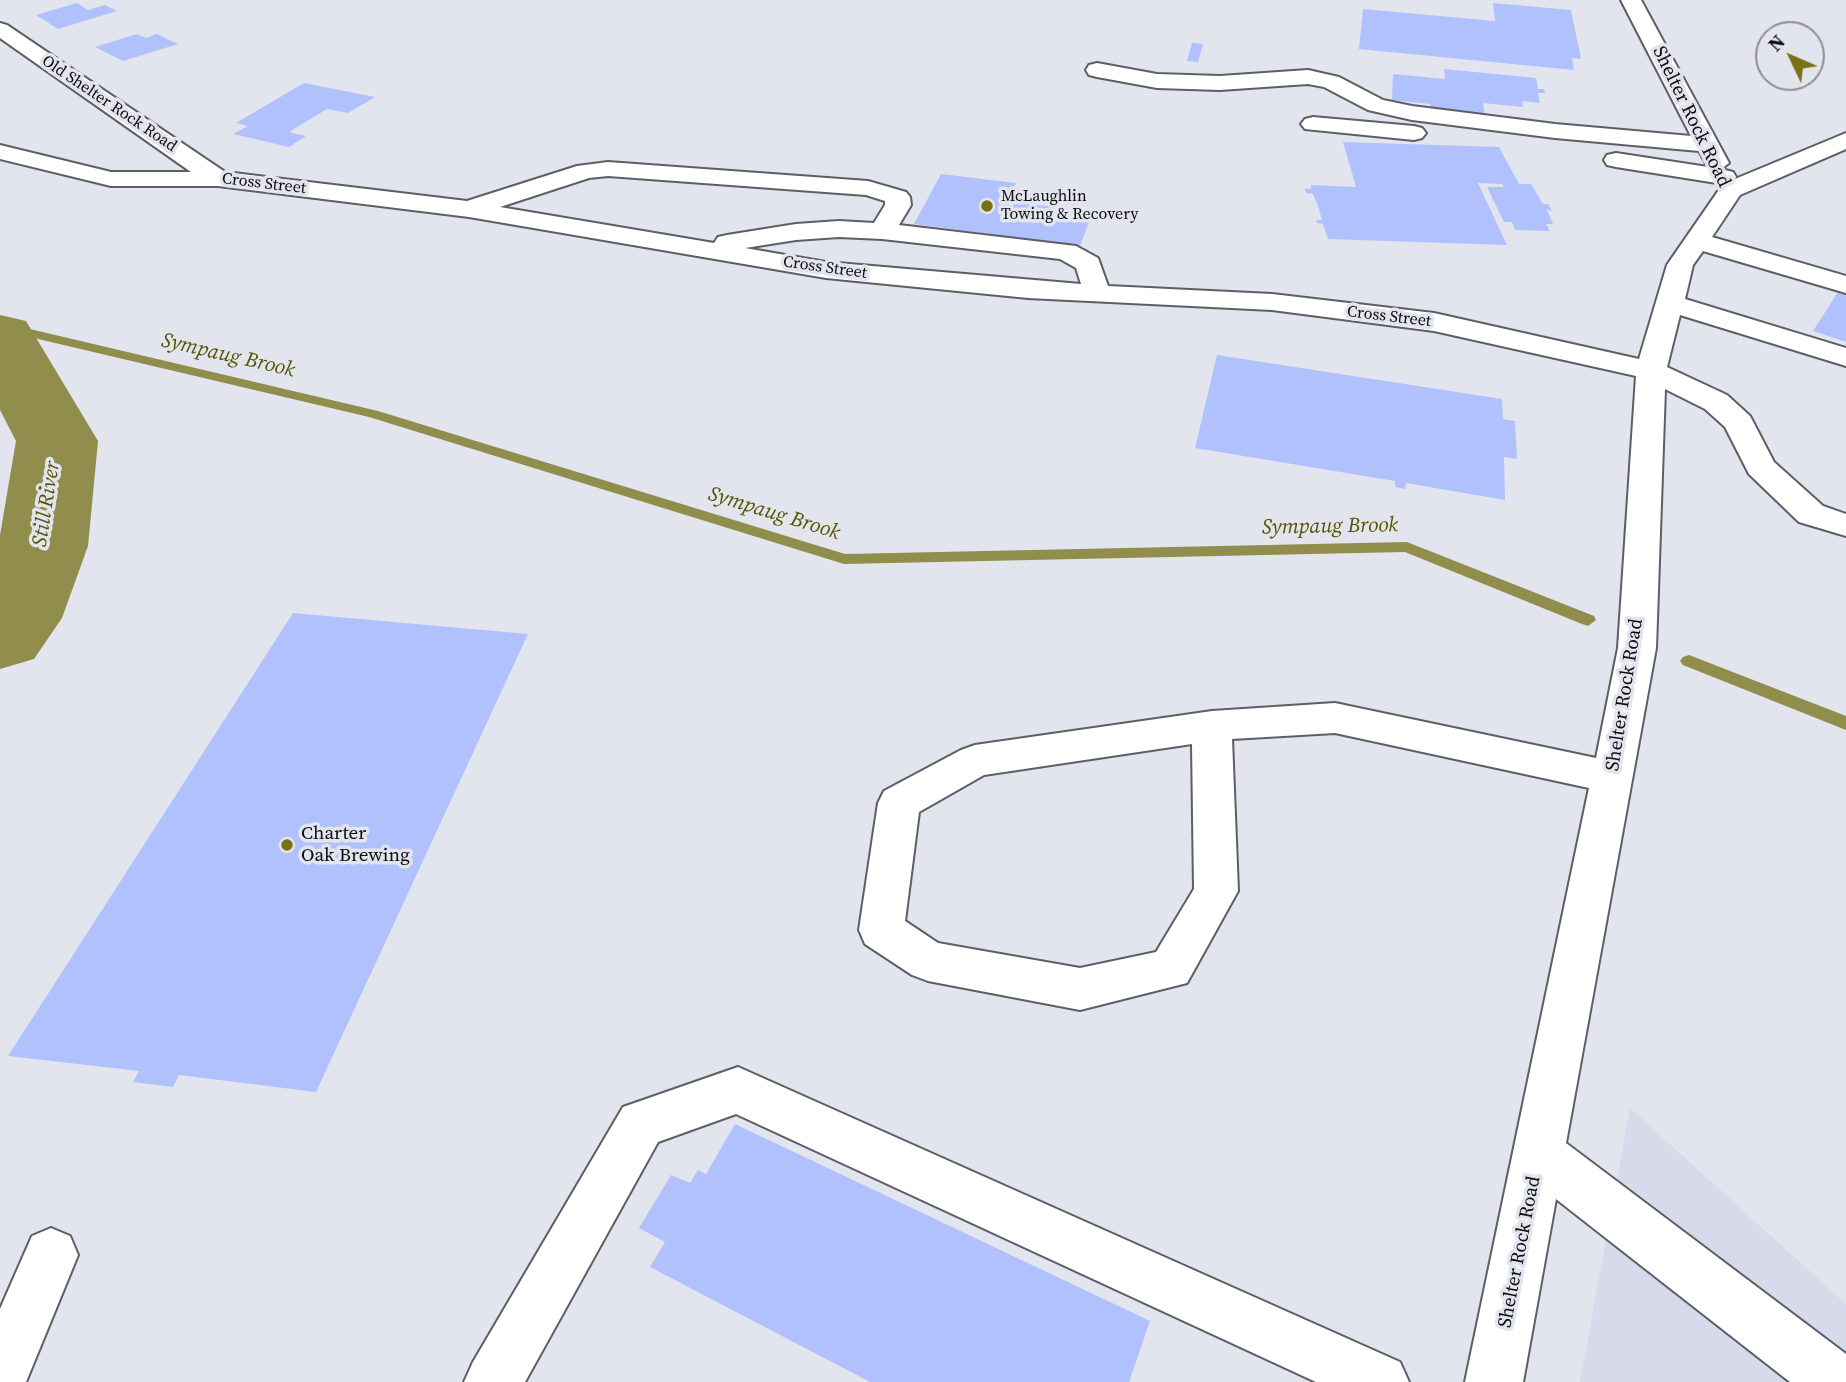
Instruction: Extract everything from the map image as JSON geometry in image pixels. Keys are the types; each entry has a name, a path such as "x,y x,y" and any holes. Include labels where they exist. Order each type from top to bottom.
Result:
{"street":[{"name":"Shelter Rock Road","path":"1494,1382 1637,648 1651,371 1680,265 1728,183 1632,0"},
{"name":"Old Shelter Rock Road","path":"0,29 218,178"},
{"path":"1097,70 1169,81 1220,83 1308,78 1331,82 1376,105 1412,113 1555,131 1707,145"},
{"path":"1313,124 1494,140 1728,183 1846,140"},
{"name":"Cross Street","path":"0,152 111,179 218,178 469,209 827,270 1028,290 1272,302 1434,322 1651,371 1716,402 1739,423 1760,467 1811,514 1846,525"},
{"path":"469,209 586,171 608,169 867,188 897,197 898,205 882,231"},
{"path":"701,247 796,232 882,231 1067,253 1088,264 1097,293"},
{"path":"1696,240 1846,285"},
{"path":"1670,303 1846,357"},
{"path":"1212,726 1216,891 1171,969 1080,989 928,961 881,930 899,803 975,761 1212,726 1335,718 1613,777"},
{"path":"493,1382 641,1124 738,1090 1380,1382"},
{"path":"1539,1154 1836,1382"},
{"path":"0,1376 51,1255"}],"shaded area":[{"path":"1630,1108 1846,1304 1846,1382 1580,1382"}],"building":[{"path":"77,3 88,10 105,5 117,11 58,29 36,15"},
{"path":"1493,3 1571,10 1581,59 1572,58 1574,70 1359,49 1363,9 1495,21"},
{"path":"137,34 146,38 157,34 178,44 123,61 95,47"},
{"path":"1192,43 1203,44 1198,62 1187,61"},
{"path":"1444,69 1536,78 1538,89 1544,89 1545,93 1538,93 1540,103 1522,101 1523,107 1483,103 1485,118 1462,116 1462,111 1430,107 1430,104 1392,100 1393,74 1445,79"},
{"path":"304,83 375,97 348,113 327,109 289,132 306,136 289,147 233,134 248,126 236,123"},
{"path":"1343,142 1499,147 1519,184 1531,184 1543,204 1548,204 1552,211 1547,210 1553,224 1546,224 1550,231 1515,230 1512,222 1504,222 1487,187 1504,187 1502,184 1478,183 1507,245 1328,239 1323,224 1317,223 1316,220 1322,220 1313,194 1306,193 1305,189 1311,189 1311,185 1356,187"},
{"name":"McLaughlin Towing & Recovery","path":"941,174 1016,183 1007,201 1093,212 1080,246 914,224"},
{"path":"1838,292 1846,294 1846,342 1813,331"},
{"path":"1217,355 1502,399 1503,419 1515,421 1517,459 1504,457 1505,500 1406,483 1405,489 1395,487 1395,481 1195,448"},
{"name":"Charter Oak Brewing","path":"293,613 528,634 316,1092 179,1075 173,1087 133,1082 139,1071 8,1056"},
{"path":"735,1124 1150,1321 1129,1382 870,1382 650,1267 665,1242 639,1228 671,1175 690,1183 698,1170 706,1174"}],"waterway":[{"name":"Sympaug Brook","path":"0,326 373,414 844,559 1407,547 1588,620"},
{"name":"Still River","path":"0,337 57,441 43,546 15,618 0,635"},
{"name":"Sympaug Brook","path":"1689,661 1846,723"}],"place":[{"name":"McLaughlin Towing & Recovery","path":"987,206"},
{"name":"Charter Oak Brewing","path":"287,845"}]}
